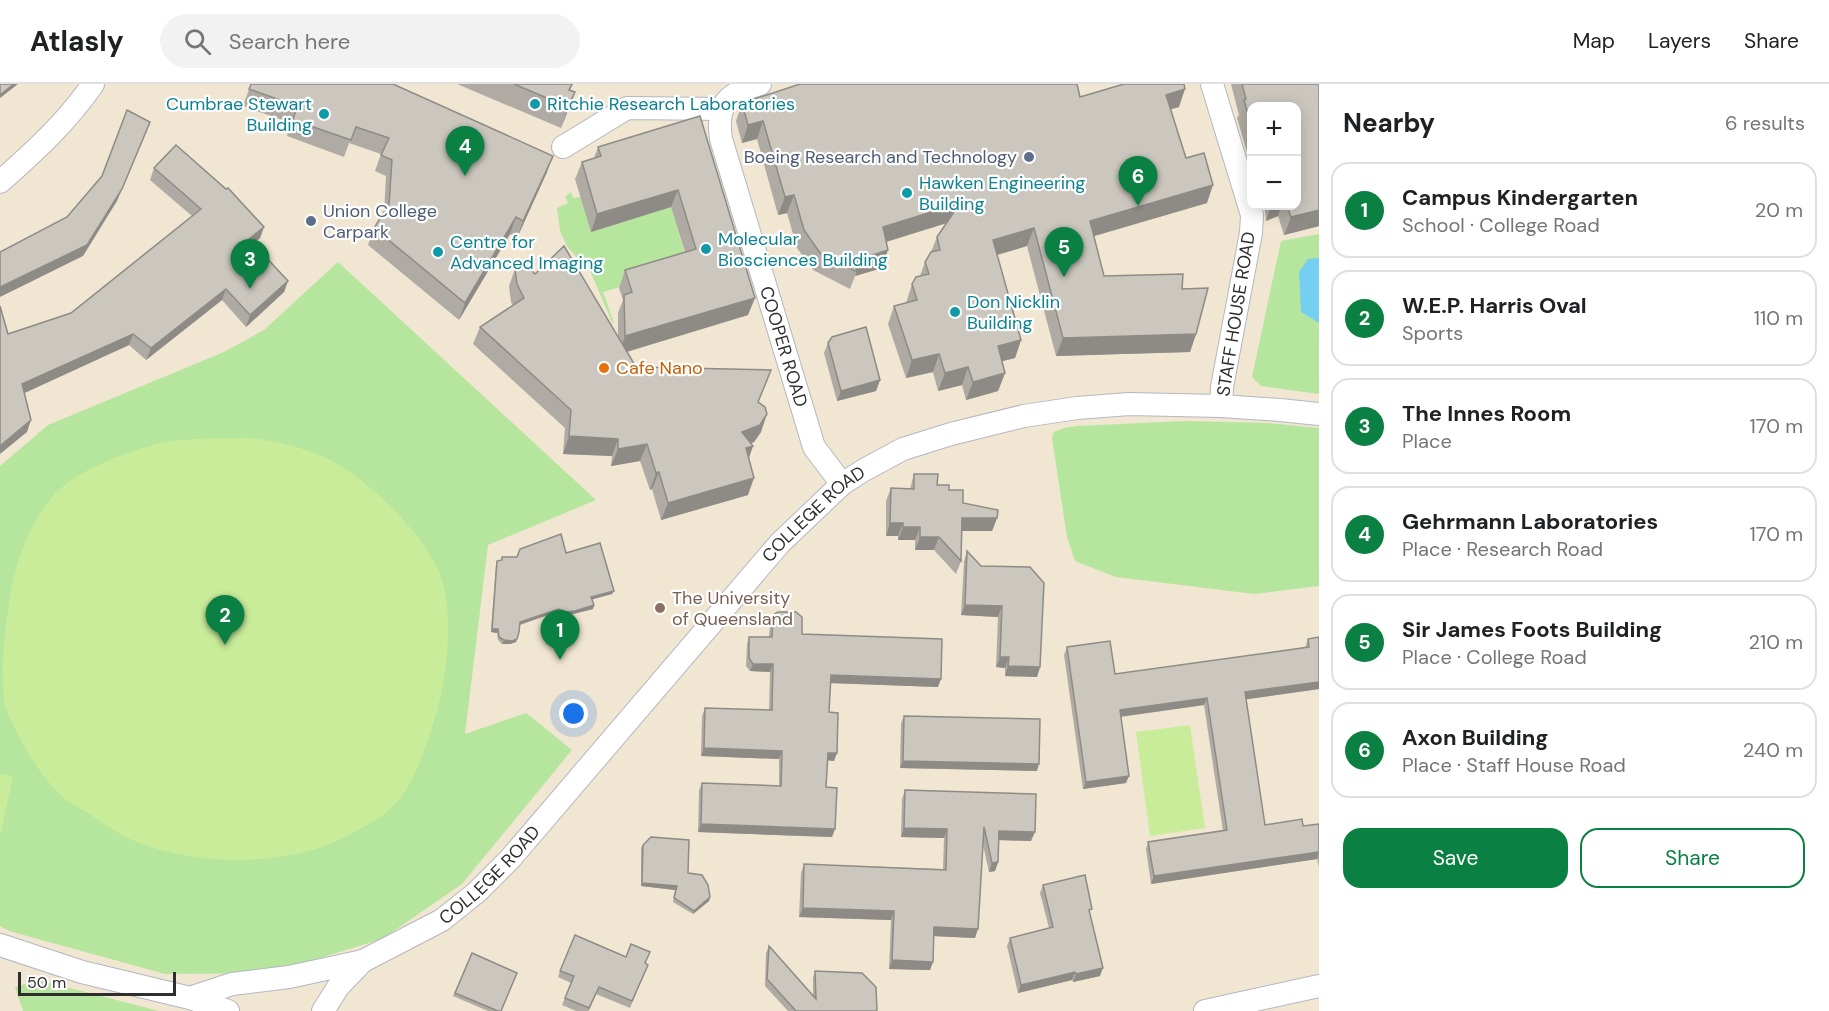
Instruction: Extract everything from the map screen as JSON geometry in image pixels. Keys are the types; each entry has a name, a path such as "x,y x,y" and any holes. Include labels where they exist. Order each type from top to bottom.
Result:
{"street":[{"path":"0,182 44,143 93,84"},
{"path":"563,147 627,108 722,109 735,93 760,84"},
{"name":"STAFF HOUSE ROAD","path":"1212,84 1252,215 1251,233 1235,308 1222,387 1221,406"},
{"name":"COOPER ROAD","path":"722,109 718,122 725,158 814,447 843,484"},
{"name":"COLLEGE ROAD","path":"190,999 232,984 289,977 363,961 442,920 477,892 510,860 780,543 843,484 903,449 951,434 1024,416 1077,408 1129,404 1221,406 1319,414"},
{"path":"0,945 82,972 228,1011"},
{"name":"COLLEGE ROAD","path":"322,1011 338,987 363,961"},
{"path":"1205,1011 1319,986"}],"shaded area":[{"name":"The University of Queensland","path":"0,84 1319,84 1319,1011 0,1011"}],"green space":[{"path":"571,192 573,198 581,197 591,232 671,207 689,267 603,292 613,324 588,266 578,259 567,246 560,231 557,208 568,203 565,197"},
{"path":"1319,234 1319,394 1261,386 1252,377 1281,241"},
{"path":"338,262 596,500 488,545 465,734 526,713 572,750 462,884 382,939 271,973 165,974 9,931 0,926 0,466 48,425 224,352 264,330"},
{"path":"1185,421 1267,423 1319,428 1319,586 1254,594 1116,577 1075,561 1067,537 1052,438 1054,432 1077,426"},
{"path":"245,438 278,442 324,457 357,477 391,507 420,541 440,574 447,608 448,646 439,702 418,768 405,791 388,811 350,835 305,852 273,858 213,859 187,856 137,842 65,799 32,759 5,706 4,641 11,588 25,542 49,501 69,481 113,459 160,444 201,439"},
{"path":"1190,725 1205,828 1150,836 1136,732"},
{"path":"0,774 13,776 0,837"},
{"path":"39,980 159,1011 23,1011 15,987"}],"water":[{"path":"1319,258 1319,323 1301,312 1299,272 1308,259"}],"building":[{"path":"0,84 14,84 0,95"},
{"path":"251,84 393,84 553,156 523,221 516,217 465,303 374,228 389,204 392,160 381,155 389,138 356,127 351,140 293,120 297,106 249,89"},
{"path":"514,84 572,84 569,90 575,92 568,107"},
{"path":"800,84 1077,84 1080,97 1124,84 1184,84 1185,89 1166,95 1186,158 1204,153 1213,185 1090,221 1104,276 1183,274 1182,289 1208,288 1196,334 1063,338 1034,228 993,240 1021,340 998,346 1005,373 973,382 968,367 945,373 939,354 912,360 894,306 917,300 912,284 916,277 929,274 925,262 931,252 940,250 937,237 960,203 883,227 888,250 854,261 857,272 820,253 804,230 794,195 785,197 763,121 748,125 742,103"},
{"path":"1242,84 1319,84 1319,210 1291,217 1288,210 1301,210 1301,102 1247,102 1247,111 1244,100 1246,99"},
{"path":"127,110 150,122 122,189 87,245 0,287 0,252 67,217 102,176"},
{"name":"Molecular Biosciences Building","path":"700,116 755,298 625,336 624,295 632,292 625,270 696,249 678,190 597,214 582,162 601,156 598,147"},
{"path":"176,145 226,189 228,188 264,227 249,239 288,281 250,315 226,289 151,348 133,334 22,384 31,420 0,446 0,306 8,334 71,313 201,209 154,168"},
{"path":"564,246 636,367 771,370 758,402 765,407 767,414 760,425 742,432 753,446 746,448 754,478 668,503 659,472 656,473 647,444 618,449 618,439 569,436 571,410 480,327 524,298 517,284 515,269 528,267 535,274"},
{"path":"866,327 880,380 841,391 828,343 832,337"},
{"path":"914,474 938,474 937,485 949,485 949,490 963,490 963,503 998,510 997,518 962,518 961,561 939,537 920,537 920,527 903,527 903,523 890,523 891,488 914,489"},
{"path":"561,534 566,553 600,543 614,591 591,597 594,605 575,611 566,612 559,609 520,622 517,639 504,640 499,637 498,629 492,629 497,561 502,560 502,557 517,557 520,549"},
{"path":"967,551 981,566 1030,567 1044,583 1040,667 1008,666 1009,657 1000,657 1002,606 965,605"},
{"path":"778,612 796,612 802,617 802,634 942,639 941,679 831,675 829,712 838,713 837,753 828,753 826,787 837,788 835,829 701,824 702,783 781,786 782,751 704,748 705,708 772,710 773,664 753,664 749,658 749,637 772,637 773,615"},
{"path":"1319,637 1319,682 1245,692 1265,825 1302,819 1303,826 1319,824 1319,852 1154,876 1148,842 1227,830 1207,698 1120,710 1129,776 1086,782 1067,647 1110,641 1115,674 1309,647 1308,639"},
{"path":"904,716 1040,719 1039,764 903,761"},
{"path":"905,790 1036,794 1035,832 999,831 998,862 992,863 984,827 978,929 934,927 933,962 892,960 894,911 803,908 804,864 946,870 947,829 904,828"},
{"path":"651,837 689,840 688,873 702,875 708,885 710,897 694,911 674,898 677,886 642,883 643,845"},
{"path":"1085,875 1092,909 1089,910 1103,968 1021,985 1010,938 1053,927 1043,885"},
{"path":"575,935 626,957 631,944 650,952 645,963 648,965 632,1001 599,987 589,1008 565,998 574,976 560,971"},
{"path":"769,946 816,999 815,971 862,973 876,987 877,1010 796,1011 767,979"},
{"path":"472,953 517,973 501,1011 455,993"}],"place":[{"name":"Ritchie Research Laboratories","path":"535,104"},
{"name":"Cumbrae Stewart Building","path":"324,114"},
{"name":"Boeing Research and Technology","path":"1029,157"},
{"name":"Gehrmann Laboratories","path":"465,176"},
{"name":"Hawken Engineering Building","path":"907,193"},
{"name":"Axon Building","path":"1138,206"},
{"name":"Union College Carpark","path":"311,221"},
{"name":"Molecular Biosciences Building","path":"706,249"},
{"name":"Centre for Advanced Imaging","path":"438,252"},
{"name":"Sir James Foots Building","path":"1064,277"},
{"name":"The Innes Room","path":"250,289"},
{"name":"Don Nicklin Building","path":"955,312"},
{"name":"Cafe Nano","path":"604,368"},
{"name":"The University of Queensland","path":"660,608"},
{"name":"W.E.P. Harris Oval","path":"225,645"},
{"name":"Campus Kindergarten","path":"560,660"}]}
